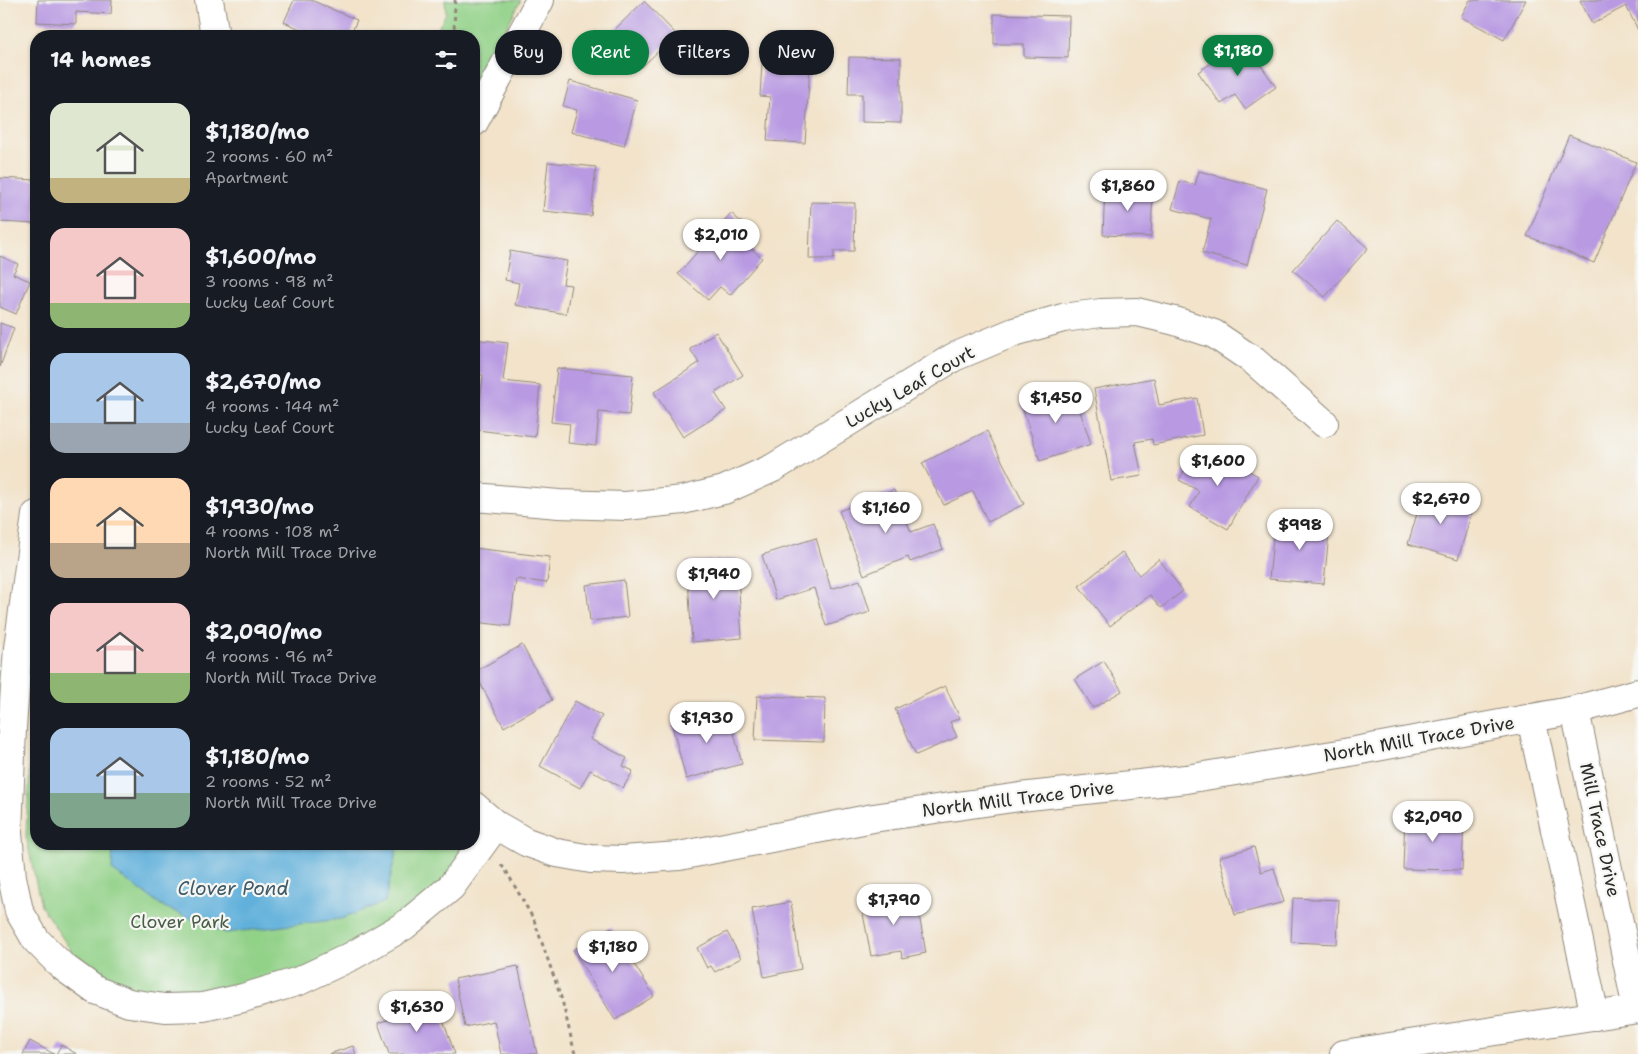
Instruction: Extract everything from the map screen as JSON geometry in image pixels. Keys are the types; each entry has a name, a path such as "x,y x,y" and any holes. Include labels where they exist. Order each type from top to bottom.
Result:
{"street":[{"path":"209,0 214,30"},
{"path":"480,111 540,0"},
{"name":"Lucky Leaf Court","path":"480,497 559,504 626,506 683,500 724,490 773,468 954,357 1014,332 1063,318 1101,313 1137,312 1175,321 1214,334 1254,361 1324,423"},
{"path":"30,559 18,648 12,728 8,832 12,877 19,912 36,940 62,966 95,990 129,1003 165,1008 203,1007 243,998 300,981 352,956 404,926 451,887 478,850"},
{"name":"North Mill Trace Drive","path":"480,819 488,836 526,842 557,853 591,859 623,860 679,856 873,818 1020,797 1186,779 1339,754 1575,710 1638,694"},
{"name":"Mill Trace Drive","path":"1575,710 1638,1009"},
{"path":"1531,718 1595,1016"},
{"path":"480,847 488,836"},
{"path":"1344,1054 1638,1009"}],"path":[{"path":"454,30 455,0"},
{"path":"488,836 534,920 562,1000 575,1054"}],"green space":[{"path":"445,0 521,0 505,30 495,30 495,49 480,77 480,30 437,30 446,13"},
{"name":"Clover Park","path":"30,760 30,850 466,850 449,879 382,931 304,970 211,1000 165,1000 113,981 72,952 41,906 26,836"}],"water":[{"name":"Clover Pond","path":"113,850 397,850 385,902 341,919 226,933 164,907 112,870"}],"building":[{"path":"38,0 112,0 111,14 76,12 76,24 37,22"},
{"path":"294,0 311,0 357,20 353,30 303,30 284,22"},
{"path":"1470,0 1526,0 1504,40 1461,17"},
{"path":"1580,0 1638,0 1638,30 1626,6 1592,24"},
{"path":"644,1 672,30 659,30 659,50 649,60 649,30 614,30"},
{"path":"994,14 1069,16 1068,58 1024,57 1024,44 994,44"},
{"path":"1244,41 1276,87 1245,109 1235,95 1221,104 1198,72"},
{"path":"849,57 901,58 901,123 862,122 862,94 848,94"},
{"path":"761,75 809,75 805,143 767,141 770,97 760,96"},
{"path":"570,81 637,100 624,146 571,132 577,110 563,106"},
{"path":"1569,135 1636,162 1594,263 1527,236"},
{"path":"548,162 596,167 591,216 543,211"},
{"path":"1199,171 1267,189 1247,265 1202,253 1211,219 1172,209 1180,181 1195,185"},
{"path":"0,178 30,180 30,224 0,222"},
{"path":"1105,186 1153,189 1151,237 1103,235"},
{"path":"811,202 855,203 854,251 834,251 834,259 809,259"},
{"path":"731,213 742,223 734,233 762,258 730,295 720,287 708,300 678,274"},
{"path":"1337,221 1368,248 1325,297 1293,270"},
{"path":"510,251 567,261 563,284 571,285 566,314 515,305 519,283 505,280"},
{"path":"0,256 18,264 13,274 30,281 16,314 0,307"},
{"path":"0,323 14,328 0,367"},
{"path":"716,332 743,375 715,393 726,410 683,437 654,392 699,363 690,349"},
{"path":"480,340 508,343 503,381 540,385 535,437 480,430 480,402 483,375 480,375"},
{"path":"557,368 633,375 629,415 599,412 596,446 568,443 570,424 551,422"},
{"path":"1154,378 1159,405 1197,398 1203,435 1153,445 1152,439 1135,442 1142,476 1111,481 1094,389"},
{"path":"1072,387 1091,444 1040,461 1021,404"},
{"path":"987,431 1024,504 988,522 973,491 944,505 922,463"},
{"path":"1196,449 1227,467 1231,460 1258,476 1228,529 1190,507 1199,491 1179,480"},
{"path":"894,490 911,532 933,524 943,549 910,562 908,557 864,575 839,511"},
{"path":"1424,490 1474,505 1458,559 1408,544"},
{"path":"1275,519 1330,524 1324,584 1269,579"},
{"path":"816,538 831,589 860,580 870,612 826,626 814,588 776,600 762,555"},
{"path":"480,549 550,557 547,583 516,579 510,626 480,623"},
{"path":"1122,552 1139,575 1159,559 1183,591 1161,608 1150,595 1110,626 1079,586"},
{"path":"737,559 742,638 692,642 687,562"},
{"path":"624,580 628,617 590,621 586,585"},
{"path":"522,645 552,700 504,727 480,683 480,669"},
{"path":"1104,661 1122,691 1093,708 1075,679"},
{"path":"945,686 960,718 950,722 957,737 916,755 895,709"},
{"path":"757,696 825,698 824,742 755,740"},
{"path":"575,701 602,716 590,739 627,758 623,766 633,771 623,788 590,770 580,788 540,766"},
{"path":"728,710 742,764 686,779 672,725"},
{"path":"1405,816 1464,818 1462,870 1403,869"},
{"path":"1254,847 1261,872 1274,868 1284,902 1235,915 1219,857"},
{"path":"915,893 926,953 902,958 901,951 871,956 861,903"},
{"path":"1293,898 1339,900 1337,944 1291,942"},
{"path":"791,902 801,969 764,977 752,909"},
{"path":"611,927 654,996 615,1020 573,950"},
{"path":"727,932 741,958 715,972 711,966 707,968 697,948"},
{"path":"518,966 537,1054 501,1054 494,1021 465,1027 455,979"},
{"path":"437,1003 455,1054 389,1054 378,1023"},
{"path":"30,1041 54,1054 23,1054"},
{"path":"61,1045 77,1054 56,1054"},
{"path":"353,1046 356,1054 329,1054"}]}
